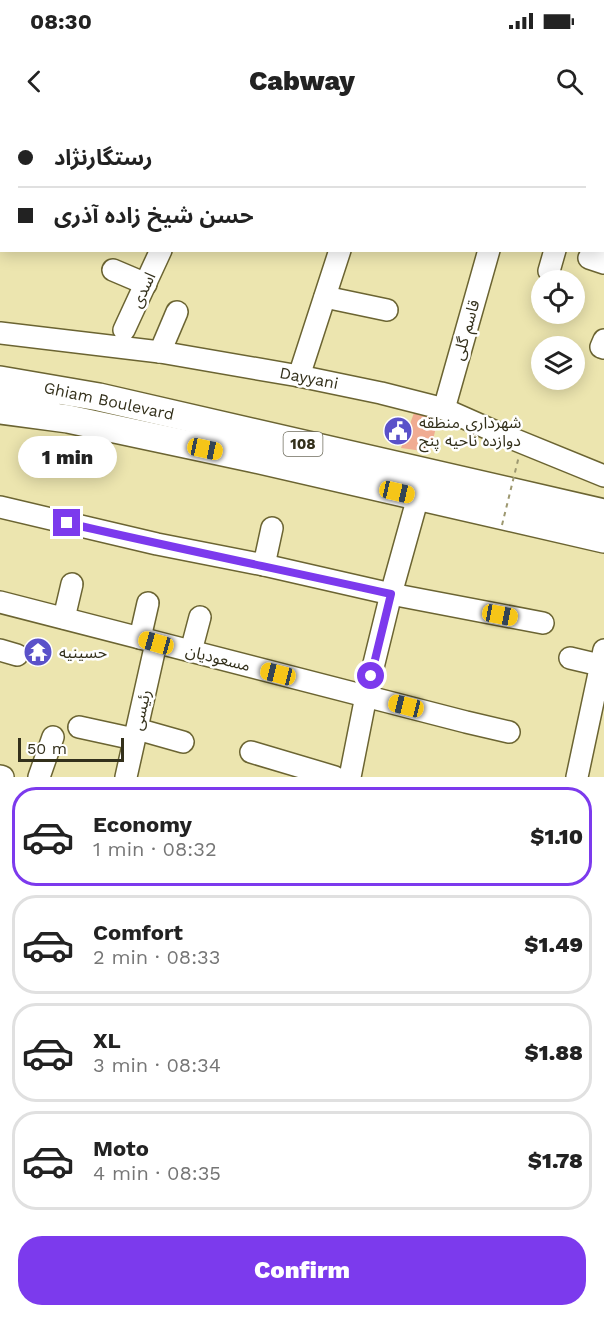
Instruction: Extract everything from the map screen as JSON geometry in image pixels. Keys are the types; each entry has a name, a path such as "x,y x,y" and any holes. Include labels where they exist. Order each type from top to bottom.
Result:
{"main road":[{"name":"Ghiam Boulevard","path":"0,380 99,397 604,513"},
{"name":"Ghiam Boulevard","path":"0,411 68,419 251,458 604,539"}],"street":[{"name":"اسدی","path":"124,330 160,252"},
{"path":"299,376 325,297 335,252"},
{"name":"قاسم گلی","path":"444,409 488,252"},
{"path":"549,270 554,252"},
{"path":"113,270 146,284"},
{"path":"325,297 387,310"},
{"path":"160,352 177,312"},
{"name":"Dayyani","path":"0,333 160,352 381,393 444,409 604,476"},
{"path":"604,339 601,347 604,348"},
{"path":"0,394 527,508 604,528"},
{"path":"350,777 366,696 418,497"},
{"path":"0,507 157,544 264,565 391,594 543,623"},
{"path":"264,565 272,528"},
{"path":"64,618 72,584"},
{"name":"مسعودیان","path":"0,602 509,732"},
{"name":"رئیسی","path":"126,777 135,734 148,640 148,603"},
{"path":"191,651 200,617"},
{"path":"570,658 603,660 598,705 577,777"},
{"path":"79,727 183,742"},
{"path":"39,777 53,737"},
{"path":"251,752 335,777"}],"path":[{"path":"502,525 519,456"}],"shaded area":[{"path":"414,413 438,419 430,452 401,448"}],"place":[{"name":"شهرداری منطقه دوازده ناحیه پنج","path":"398,431"},
{"name":"حسینیه","path":"38,652"}],"route":[{"path":"67,523 391,594 371,676"}]}
